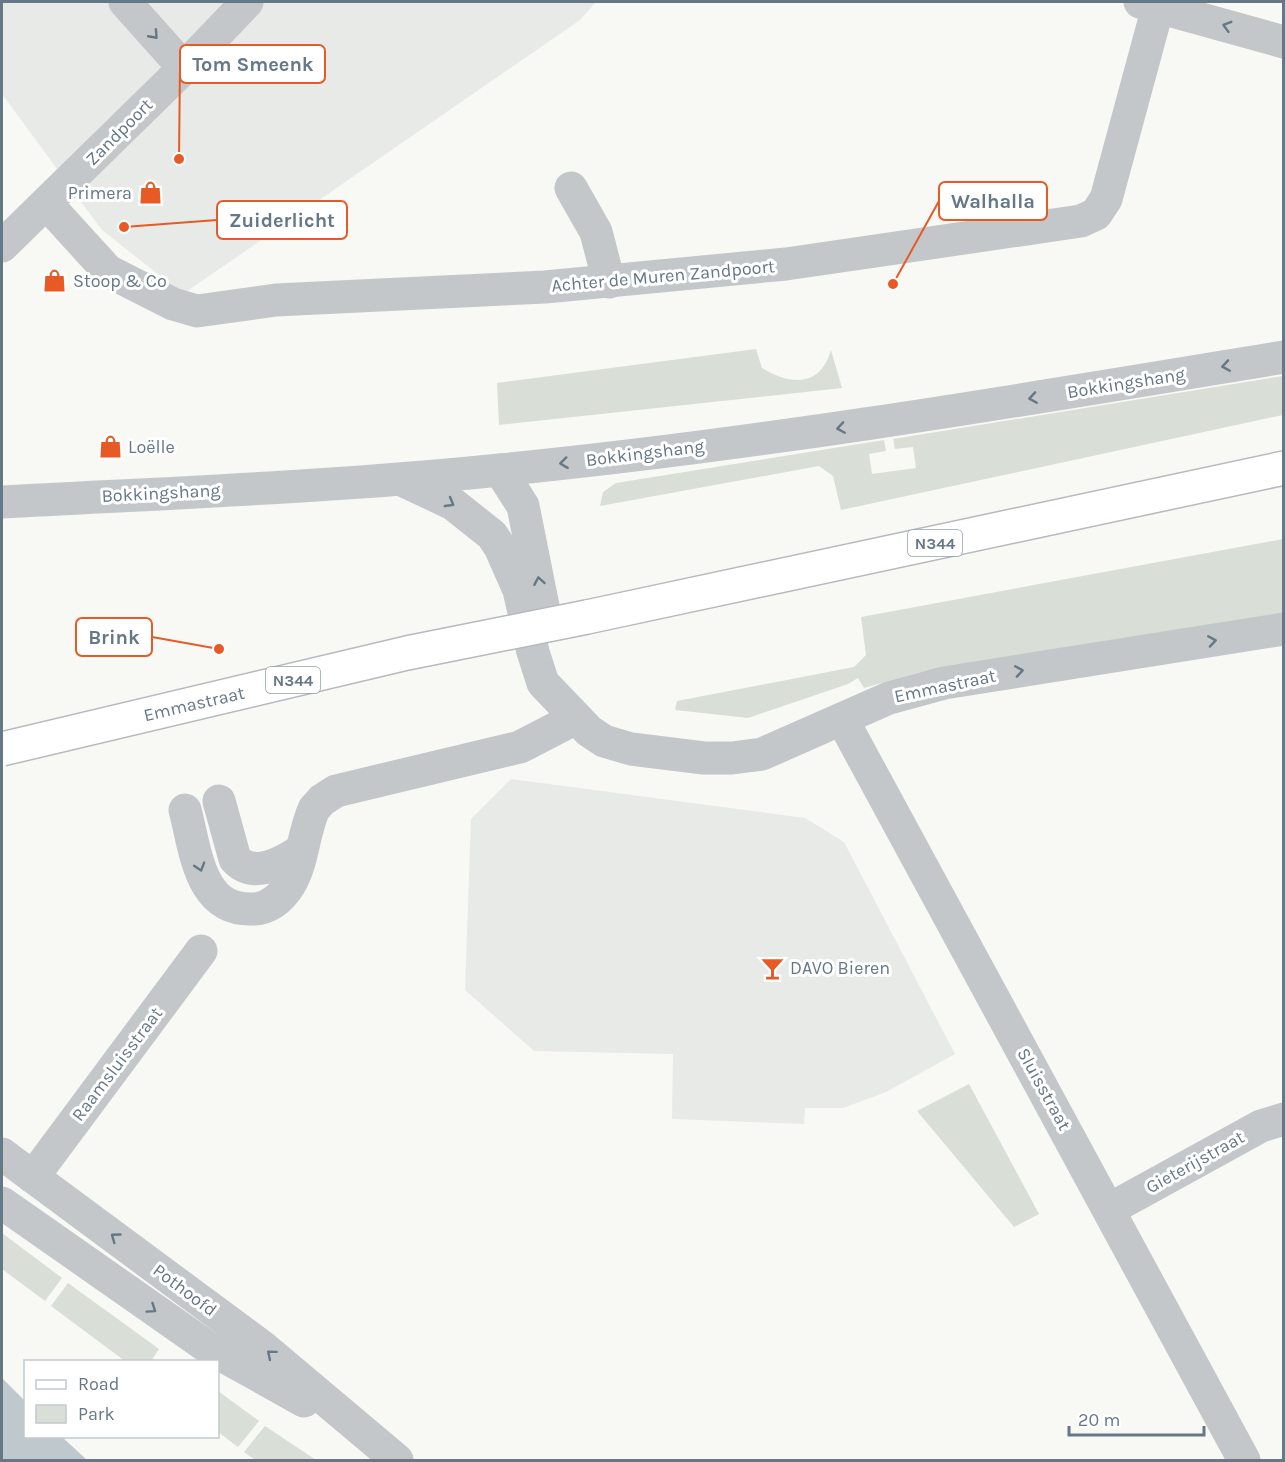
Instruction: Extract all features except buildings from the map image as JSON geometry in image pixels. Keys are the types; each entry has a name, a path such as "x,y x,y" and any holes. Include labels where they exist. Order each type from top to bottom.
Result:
{"main road":[{"name":"Emmastraat","path":"2,749 407,653 587,618 1284,468"}],"street":[{"path":"125,2 184,68"},
{"name":"Zandpoort","path":"2,246 248,2"},
{"path":"1149,4 1284,42"},
{"name":"Achter de Muren Zandpoort","path":"46,204 108,271 173,304 197,311 276,300 544,287 786,264 1090,218 1100,210 1106,199 1149,4"},
{"path":"571,188 596,232 609,282"},
{"name":"Bokkingshang","path":"2,502 500,470 783,437 1284,357"},
{"path":"185,810 205,881 214,897 233,907 260,909 274,903 292,882 314,809 322,800 336,791 520,747 568,710 531,532 523,506 500,470"},
{"name":"Emmastraat","path":"397,478 453,504 496,541 519,590 533,652 543,683 589,732 617,746 683,755 732,758 762,754 889,698 944,683 1284,629"},
{"name":"Sluisstraat","path":"842,719 1110,1209 1155,1300 1244,1461"},
{"path":"219,801 235,859 240,864 257,868 269,867 300,851"},
{"name":"Raamsluisstraat","path":"33,1177 201,951"},
{"name":"Gieterijstraat","path":"1110,1209 1260,1126 1284,1119"},
{"name":"Pothoofd","path":"2,1154 264,1348 397,1461"},
{"name":"Pothoofd","path":"2,1203 208,1348 363,1433"}],"shaded area":[{"path":"2,2 596,2 580,20 183,294 102,230 2,94"},
{"path":"511,779 805,818 844,842 955,1054 886,1092 843,1108 805,1108 804,1124 672,1119 673,1054 534,1051 465,990 471,819"},
{"path":"2,1378 24,1400 24,1438 63,1438 87,1460 2,1460"}],"green space":[{"path":"756,349 762,368 793,380 812,377 820,371 831,350 842,388 499,425 497,383"},
{"path":"1283,376 1283,415 841,510 833,476 819,466 600,506 603,492 616,483 884,440 886,451 869,454 872,474 916,468 913,447 895,449 893,439"},
{"path":"1283,539 1283,614 921,672 864,688 858,678 848,684 748,718 675,710 677,701 854,667 866,655 861,617"},
{"path":"969,1084 1039,1214 1014,1227 917,1111"},
{"path":"2,1233 62,1278 45,1301 2,1269"},
{"path":"68,1283 159,1349 152,1360 124,1360 51,1306"},
{"path":"219,1392 259,1421 238,1447 219,1433"},
{"path":"265,1426 316,1460 255,1460 244,1452"}],"place":[{"name":"Tom Smeenk","path":"179,159"},
{"name":"Primera","path":"150,193"},
{"name":"Zuiderlicht","path":"124,227"},
{"name":"Stoop & Co","path":"55,281"},
{"name":"Walhalla","path":"893,284"},
{"name":"Loëlle","path":"110,447"},
{"name":"Brink","path":"219,649"},
{"name":"DAVO Bieren","path":"772,968"}]}
